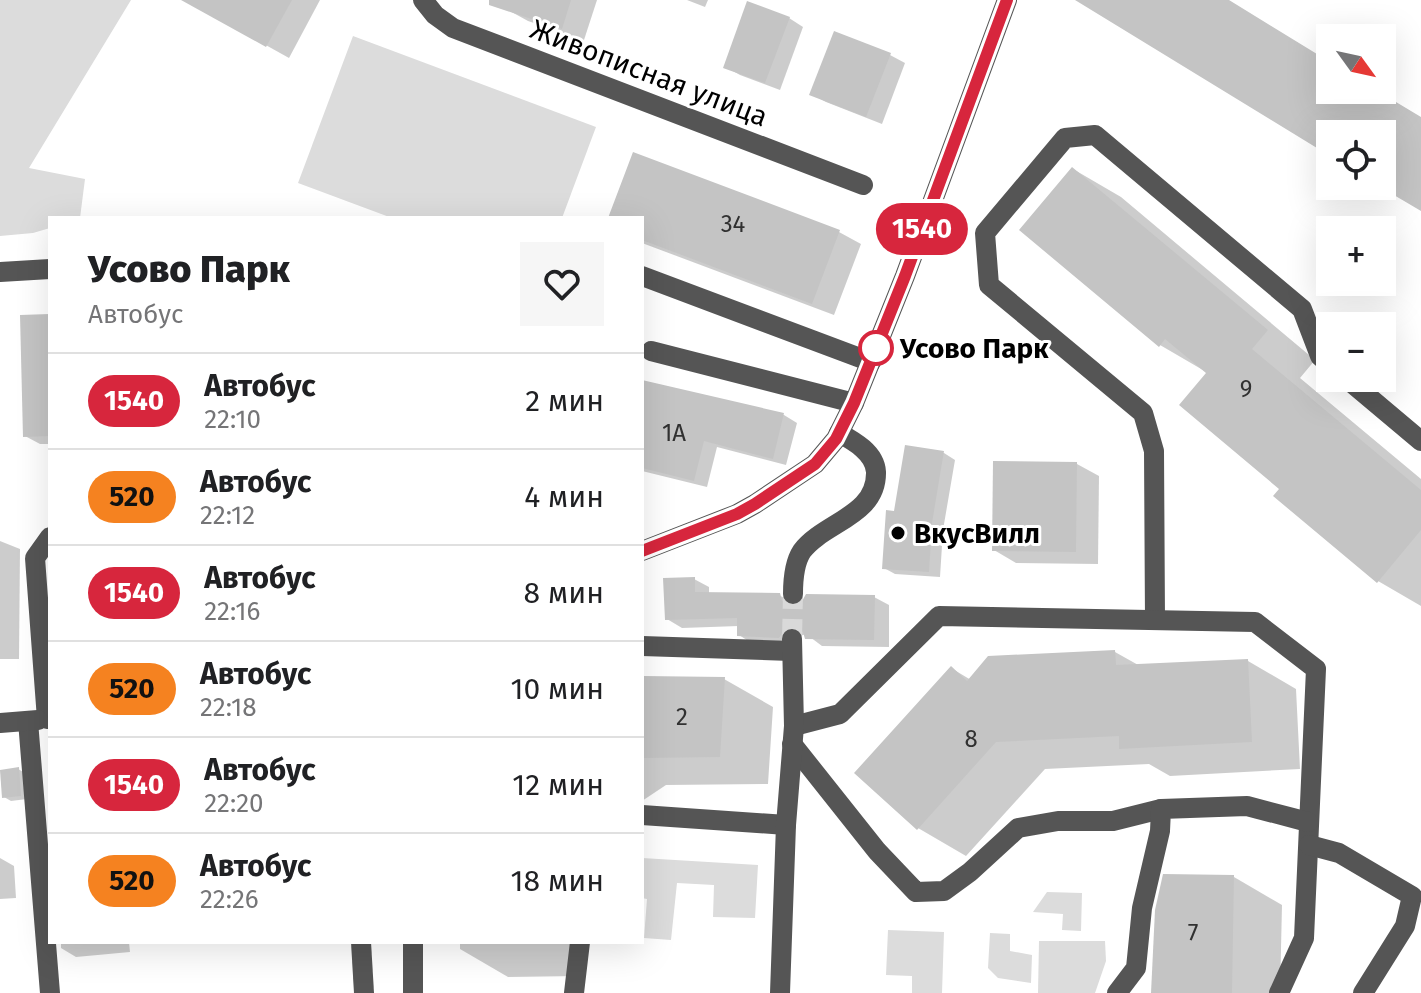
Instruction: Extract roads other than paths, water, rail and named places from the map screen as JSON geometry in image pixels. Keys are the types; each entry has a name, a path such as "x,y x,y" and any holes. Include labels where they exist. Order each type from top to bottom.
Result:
{"street":[{"name":"Живописная улица","path":"423,0 435,15 453,28 863,185"},
{"path":"644,550 755,504 815,464 839,433 905,276 1007,0"},
{"path":"1155,620 1154,451 1143,413 989,285 985,233 1065,138 1095,135 1302,309 1316,346"},
{"path":"0,272 48,269"},
{"path":"644,277 871,362"},
{"path":"651,351 854,403"},
{"path":"1363,392 1421,441"},
{"path":"793,594 793,576 800,553 818,536 855,513 869,499 876,483 876,467 867,453 839,433"},
{"path":"48,540 35,558 48,925"},
{"path":"793,735 840,714 939,616 1255,622 1316,669 1304,938 1279,993"},
{"path":"644,646 792,645 793,735 786,825 780,993"},
{"path":"0,723 42,720"},
{"path":"793,735 877,851 916,892 944,891 1018,828 1058,821 1113,821 1161,809 1247,806 1308,822"},
{"path":"1117,993 1136,968 1142,908 1160,831 1161,809"},
{"path":"644,815 786,825"},
{"path":"1309,845 1339,853 1412,896 1405,926 1363,993"},
{"path":"49,944 50,993"},
{"path":"361,944 364,993"},
{"path":"413,944 413,993"},
{"path":"574,993 580,944"}],"tunnel":[{"path":"792,639 793,594"}],"place":[{"name":"Усово Парк","path":"876,348"},
{"name":"ВкусВилл","path":"898,533"}]}
